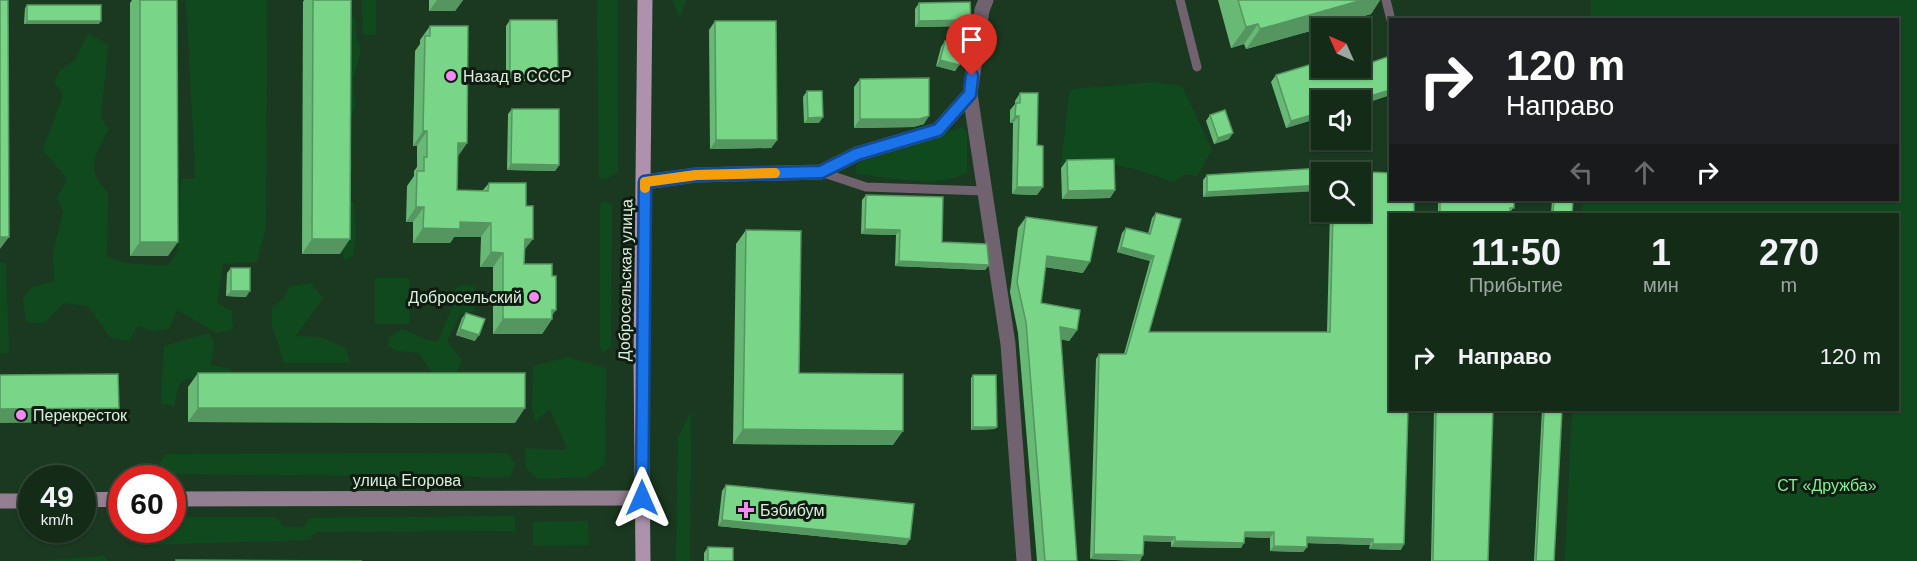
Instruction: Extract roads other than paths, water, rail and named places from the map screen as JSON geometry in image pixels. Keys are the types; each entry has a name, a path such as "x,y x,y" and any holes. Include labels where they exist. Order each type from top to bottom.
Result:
{"main road":[{"name":"Добросельская улица","path":"643,561 645,0"},
{"name":"улица Егорова","path":"186,499 642,498"},
{"path":"0,501 18,501"}],"street":[{"path":"986,0 982,10 970,94 1008,344 1024,561"},
{"path":"645,182 696,175 821,172 857,154 938,130 970,94"}],"lane":[{"path":"1180,0 1197,67"},
{"path":"1386,0 1391,18"},
{"path":"821,172 866,187 985,191"}],"place":[{"name":"Назад в СССР","path":"451,76"},
{"name":"Добросельский","path":"534,297"},
{"name":"Перекресток","path":"21,415"},
{"name":"Бэбибум","path":"746,510"}],"park label":[{"name":"СТ «Дружба»","path":"1827,485"}]}
